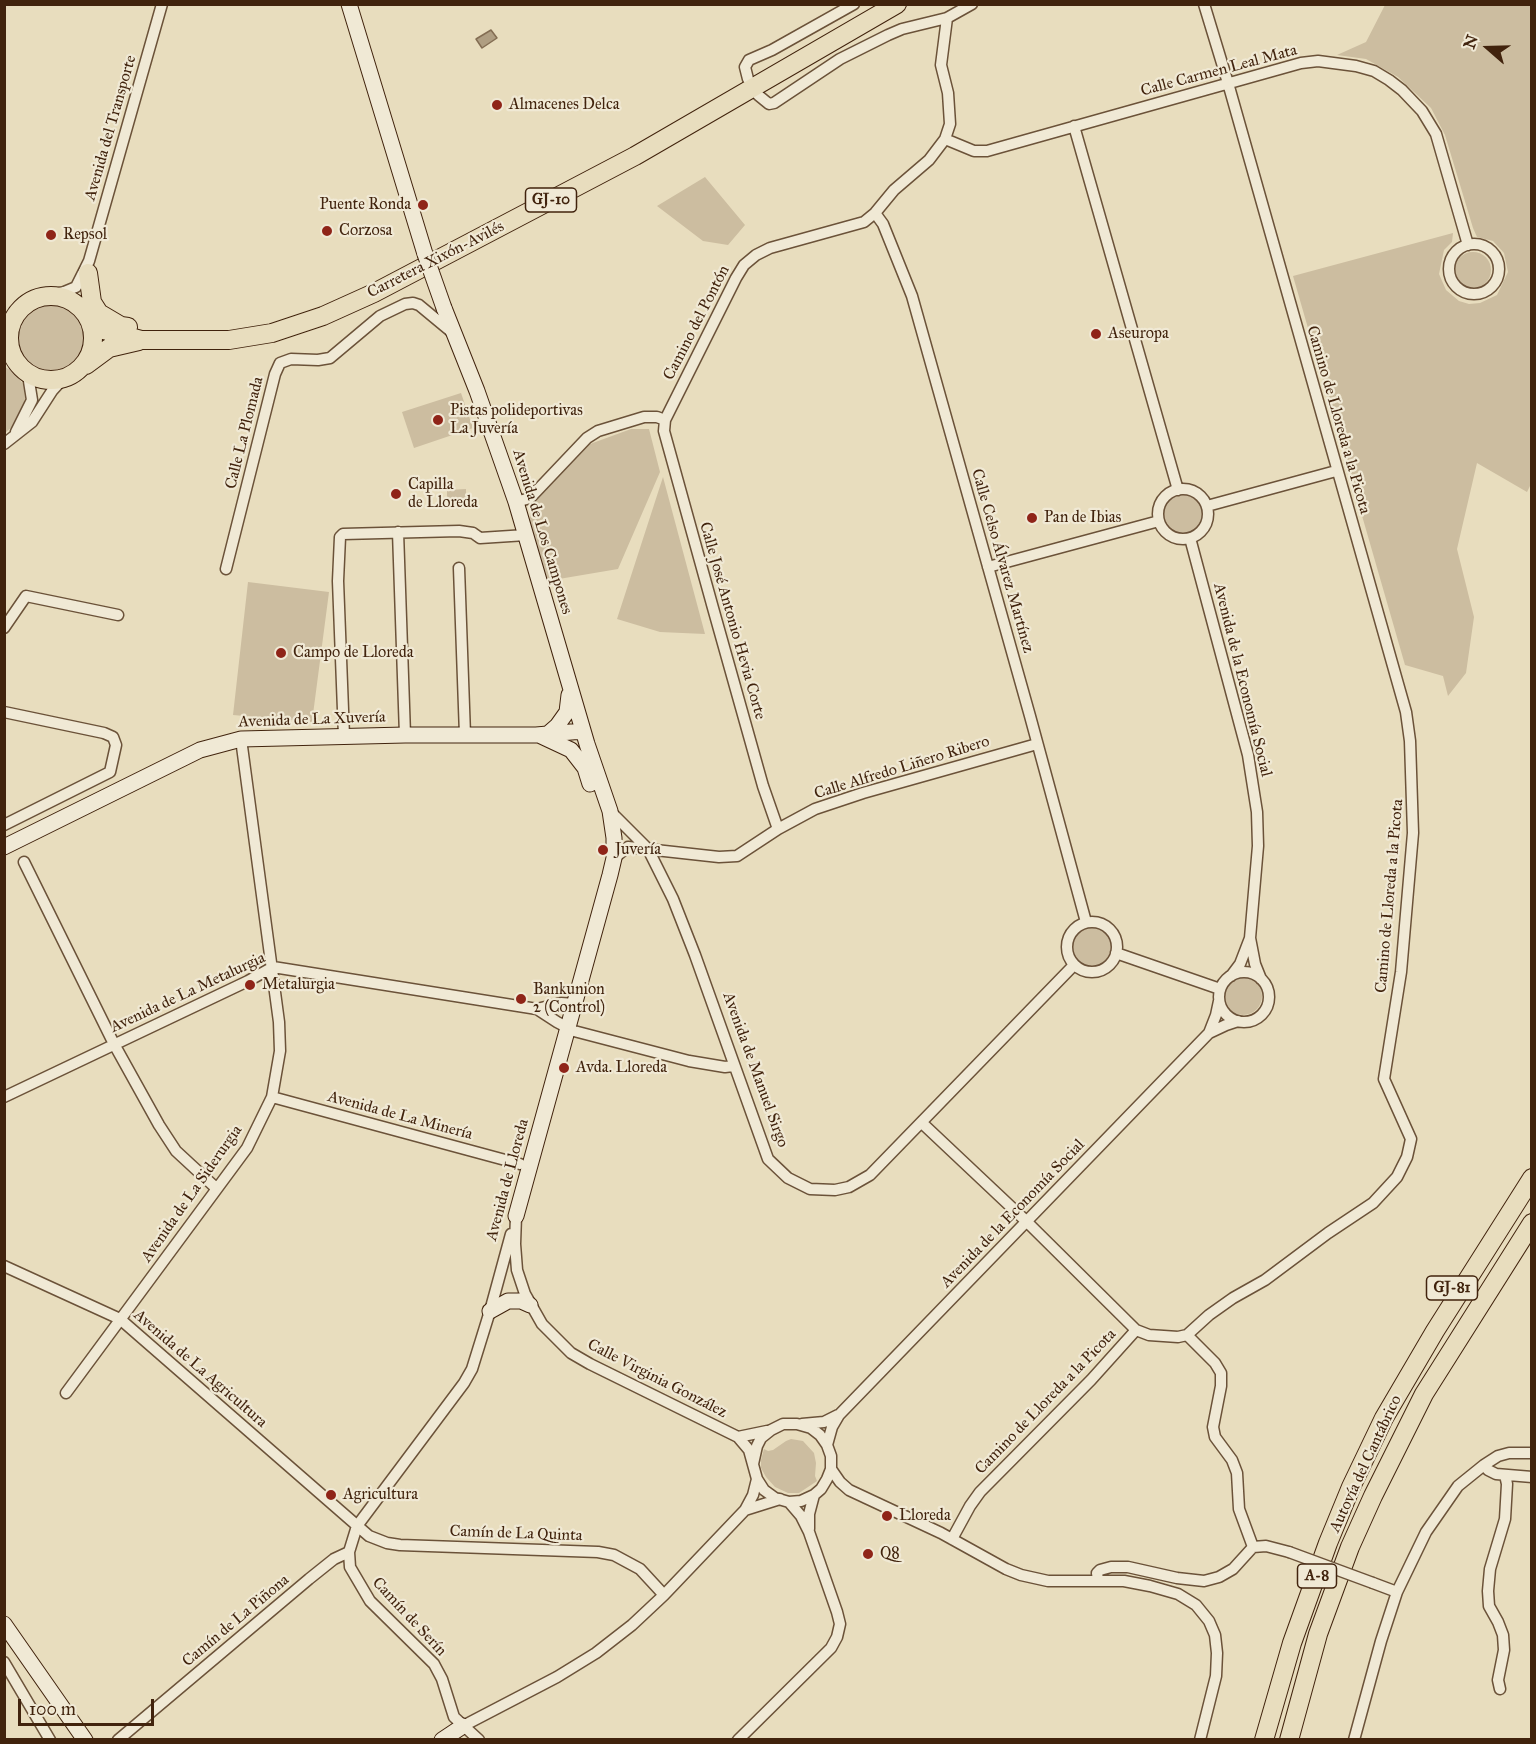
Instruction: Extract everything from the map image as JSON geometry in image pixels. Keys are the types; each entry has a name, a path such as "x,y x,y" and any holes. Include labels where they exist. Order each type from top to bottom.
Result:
{"highway":[{"name":"Carretera Xixón-Avilés","path":"93,327 141,340 229,340 272,333 323,316 374,293 635,156 897,4"},
{"path":"88,267 92,302 99,313 121,326 162,330 184,341"},
{"path":"62,380 43,380 28,375 8,354 8,322 19,309 35,298 50,295 62,296 83,309 93,327 93,348 85,365"},
{"name":"Carretera Xixón-Avilés","path":"85,365 109,348 141,340"},
{"name":"GJ-10","path":"62,380 85,365"},
{"name":"GJ-81","path":"1384,1418 1398,1378 1431,1320 1532,1163"},
{"name":"Autovía del Cantábrico","path":"1264,1740 1292,1643 1351,1487 1384,1418 1435,1331 1532,1178"},
{"name":"Autovía del Cantábrico","path":"1289,1740 1318,1634 1350,1547 1373,1496 1424,1394 1532,1222"}],"street":[{"name":"Avenida del Transporte","path":"88,267 162,4"},
{"name":"Avenida de Los Campones","path":"349,4 425,254 516,502 583,731"},
{"path":"748,79 745,67 749,60 772,50 854,4"},
{"path":"758,95 769,104 774,103 840,59 888,35 947,18 972,4"},
{"name":"Camino de Lloreda a la Picota","path":"952,1539 980,1492 1068,1404 1136,1330 1149,1335 1178,1337 1187,1335 1217,1309 1265,1280 1373,1203 1397,1176 1407,1157 1411,1139 1384,1078 1401,972 1413,833 1410,741 1406,712 1204,4"},
{"path":"945,139 950,124 948,93 941,64 947,18"},
{"name":"Calle Carmen Leal Mata","path":"945,139 974,151 987,151 1300,63 1318,61 1356,66 1374,71 1389,80 1422,111 1436,134 1468,245"},
{"path":"1074,126 1178,490"},
{"name":"Camino del Pontón","path":"665,420 728,291 744,265 756,255 770,248 864,222 875,213 894,190 928,160 945,139"},
{"name":"Calle Celso Álvarez Martínez","path":"875,213 883,224 912,296 1086,922"},
{"path":"1468,245 1484,246 1496,258 1499,266 1496,283 1482,293 1467,293 1454,284 1450,277 1449,269 1454,254 1468,245"},
{"path":"50,295 75,287 88,267"},
{"path":"83,309 88,267"},
{"name":"Calle La Plomada","path":"226,569 275,374 280,363 291,359 330,358 380,316 405,304 418,305 454,334"},
{"path":"9,441 32,400 28,375"},
{"path":"9,441 32,422 62,380"},
{"path":"516,502 530,498 587,438 598,431 618,423 644,417 657,417 665,420"},
{"name":"Calle José Antonio Hevia Corte","path":"665,420 664,431 712,607 763,786 778,829"},
{"path":"1207,506 1336,471"},
{"path":"1178,490 1192,491 1207,506 1207,522 1203,529 1190,538 1175,538 1162,528 1159,521 1160,505 1170,493 1178,490"},
{"path":"988,567 1159,521"},
{"path":"344,736 338,581 338,541 343,534 459,531 473,533 480,538 526,535"},
{"path":"398,532 405,735"},
{"name":"Avenida de la Economía Social","path":"1190,538 1244,738 1254,784 1258,846 1250,938 1255,964 1261,979"},
{"path":"459,568 465,735"},
{"path":"4,628 26,596 118,615"},
{"path":"542,734 557,726 567,712 570,686"},
{"path":"4,712 104,733 112,737 116,745 110,772 4,825"},
{"name":"Avenida de La Xuvería","path":"4,847 200,750 241,739 542,734 583,731"},
{"name":"Avenida de Manuel Sirgo","path":"583,731 608,806 648,849 673,899 768,1160 788,1178 810,1189 835,1190 859,1182 870,1175 1074,965"},
{"name":"Avenida de La Xuvería","path":"542,734 571,750 585,768 592,791 608,806"},
{"name":"Avenida de La Siderurgia","path":"66,1393 247,1148 272,1097 280,1051 273,967 241,739"},
{"name":"Calle Alfredo Liñero Ribero","path":"648,849 719,857 737,856 778,829 815,809 862,793 1037,744"},
{"name":"Avenida de Lloreda","path":"357,1526 464,1383 477,1355 614,858 614,838 608,806"},
{"path":"614,858 628,847 648,849"},
{"path":"24,862 114,1044 159,1125 176,1151 216,1188"},
{"path":"1094,921 1110,929 1114,936 1116,952 1108,965 1095,972 1088,971 1074,965 1067,951 1069,936 1073,930 1086,922 1094,921"},
{"name":"Avenida de la Economía Social","path":"1231,976 1240,964 1250,938"},
{"path":"1116,952 1220,993"},
{"name":"Avenida de La Metalurgia","path":"4,1097 239,986 273,967 537,1009"},
{"path":"1248,972 1261,979 1267,987 1269,996 1264,1012 1251,1021 1238,1021 1227,1016 1222,1010 1220,993 1231,976 1248,972"},
{"name":"Avenida de la Economía Social","path":"1209,1033 1216,1015 1220,993"},
{"path":"537,1009 561,1003 575,1004"},
{"path":"537,1009 568,1028 688,1061 725,1067 733,1066"},
{"name":"Avenida de la Economía Social","path":"827,1445 832,1427 839,1415 1026,1221 1209,1033 1226,1024 1238,1021"},
{"name":"Avenida de La Minería","path":"272,1097 520,1164"},
{"path":"922,1123 1026,1221 1136,1330"},
{"name":"Calle Virginia González","path":"516,1216 515,1244 518,1270 530,1305 548,1331 571,1353 590,1364 738,1437 749,1450 753,1464"},
{"name":"Avenida de La Agricultura","path":"4,1266 120,1319 357,1526"},
{"path":"490,1311 508,1301 521,1301 530,1305"},
{"path":"1187,1335 1215,1363 1221,1373 1221,1386 1213,1427 1215,1437 1232,1460 1238,1473 1239,1509 1252,1547"},
{"path":"738,1740 831,1648 840,1624 809,1532 801,1516 785,1500 764,1490 757,1479 753,1464 757,1446 761,1438 771,1430 783,1425 824,1422 839,1415"},
{"path":"797,1424 811,1428 819,1435 827,1445 831,1456 831,1469 809,1514 809,1532"},
{"name":"Calle Virginia González","path":"738,1437 771,1430"},
{"path":"1354,1740 1381,1641 1398,1592 1426,1532 1453,1492 1484,1465 1498,1456 1509,1453 1532,1453"},
{"path":"1484,1465 1488,1470 1504,1475 1532,1477"},
{"path":"831,1469 849,1490 1021,1575 1048,1581 1098,1580 1141,1584 1178,1594 1196,1605 1209,1621 1215,1635 1218,1653 1216,1676 1200,1740"},
{"path":"1500,1689 1498,1680 1504,1650 1503,1635 1488,1606 1488,1591 1490,1569 1505,1520 1507,1484 1504,1475"},
{"path":"442,1740 462,1726 557,1677 596,1653 632,1625 745,1510 753,1495 757,1479"},
{"path":"745,1510 785,1500 801,1501 818,1492 849,1490"},
{"path":"349,1552 357,1526"},
{"name":"Camín de La Quinta","path":"357,1526 376,1540 400,1545 598,1552 614,1555 640,1569 664,1595"},
{"path":"1098,1580 1097,1574 1100,1570 1128,1567 1177,1578 1204,1581 1219,1577 1233,1569 1252,1547 1266,1546 1289,1552 1398,1592"},
{"name":"Camín de Serín","path":"349,1552 350,1567 370,1601 434,1664 442,1679 454,1717 462,1726"},
{"name":"Camín de La Piñona","path":"119,1739 309,1579 334,1559 349,1552"},
{"path":"4,1624 86,1740"},
{"path":"4,1662 50,1740"},
{"path":"462,1726 479,1740"}],"shaded area":[{"path":"1385,5 1531,5 1531,484 1527,492 1477,463 1457,549 1474,617 1466,673 1448,696 1443,676 1405,665 1293,276 1453,233 1452,242 1444,250 1439,274 1446,290 1459,301 1469,304 1480,303 1497,295 1508,272 1504,253 1493,241 1477,237 1445,135 1431,108 1398,77 1366,59 1337,55 1366,42"},
{"path":"491,30 497,38 482,48 476,39"},
{"path":"705,177 745,225 728,245 703,241 657,206"},
{"path":"1473,252 1486,257 1491,270 1486,283 1473,288 1460,283 1455,270 1460,257"},
{"path":"52,302 66,305 78,312 85,324 88,338 85,352 78,364 66,371 52,374 38,371 26,364 19,352 16,338 19,324 26,312 38,305"},
{"path":"5,367 15,373 23,384 25,398 21,414 5,433"},
{"name":"Pistas polideportivas La Juvería","path":"461,393 473,428 414,448 402,412"},
{"path":"631,429 649,429 660,472 618,569 547,581 529,525 531,506 590,444"},
{"path":"663,477 705,634 660,632 617,619"},
{"path":"466,489 466,503 447,504 447,490"},
{"path":"1183,494 1197,500 1203,514 1197,528 1183,534 1169,528 1163,514 1169,500"},
{"name":"Campo de Lloreda","path":"248,582 329,592 312,722 233,715"},
{"path":"1091,926 1099,927 1105,932 1110,938 1110,954 1105,960 1099,965 1091,966 1083,965 1077,960 1072,954 1071,946 1072,938 1077,932 1083,927"},
{"path":"1243,977 1257,982 1262,996 1257,1010 1243,1015 1229,1010 1224,996 1229,982"},
{"path":"791,1439 803,1441 814,1453 816,1463 817,1481 799,1493 788,1493 775,1487 761,1468 764,1449 773,1450"}],"place":[{"name":"Almacenes Delca","path":"497,105"},
{"name":"Puente Ronda","path":"423,205"},
{"name":"Corzosa","path":"327,231"},
{"name":"Repsol","path":"51,235"},
{"name":"Aseuropa","path":"1096,334"},
{"name":"Pistas polideportivas La Juvería","path":"438,420"},
{"name":"Capilla de Lloreda","path":"396,494"},
{"name":"Pan de Ibias","path":"1032,518"},
{"name":"Campo de Lloreda","path":"281,653"},
{"name":"Juvería","path":"603,850"},
{"name":"Metalurgia","path":"250,985"},
{"name":"Bankunion 2 (Control)","path":"521,999"},
{"name":"Avda. Lloreda","path":"564,1068"},
{"name":"Agricultura","path":"331,1495"},
{"name":"Lloreda","path":"887,1516"},
{"name":"Q8","path":"868,1554"}]}
